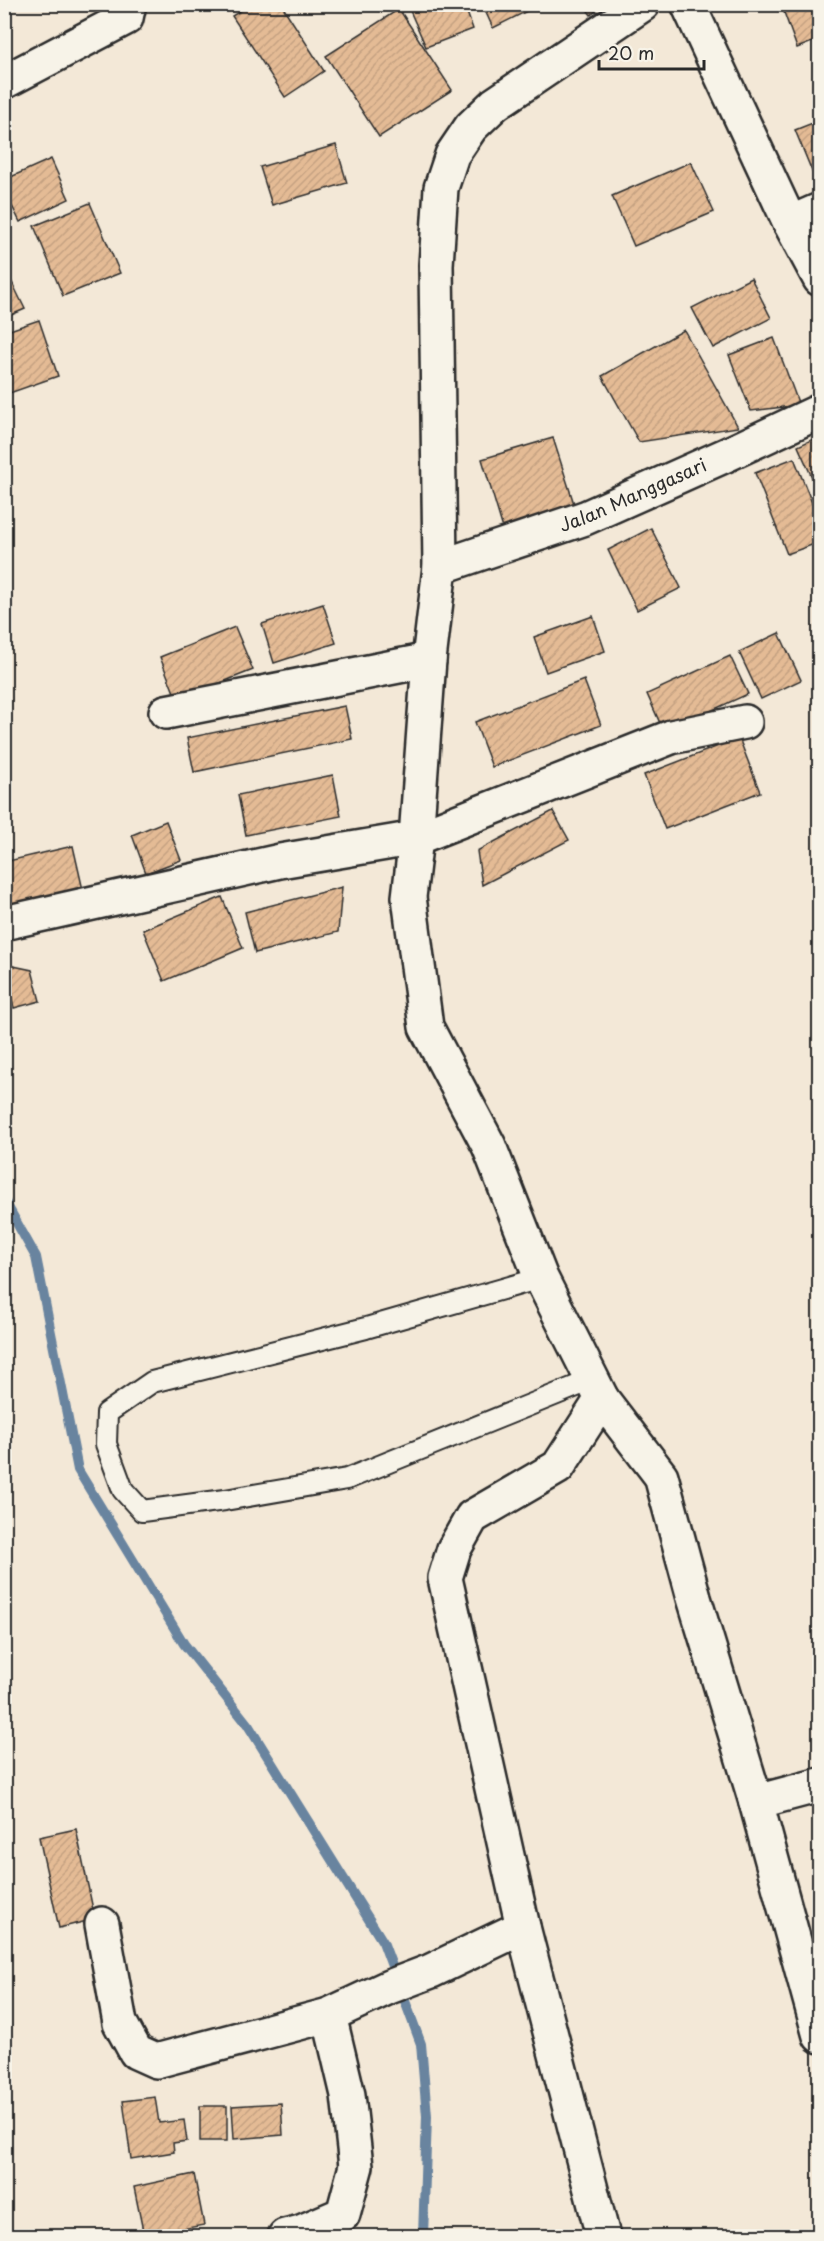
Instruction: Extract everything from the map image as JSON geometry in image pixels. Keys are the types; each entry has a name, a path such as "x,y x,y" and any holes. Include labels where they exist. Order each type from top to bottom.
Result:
{"street":[{"path":"4,82 126,18 129,4"},
{"path":"643,4 495,104 471,127 452,155 441,188 436,265 440,567 429,660 416,837 409,897 426,1027 489,1146 541,1278 598,1389 661,1476 694,1598 756,1803 819,2036"},
{"path":"688,4 819,279"},
{"path":"790,222 819,210"},
{"name":"Jalan Manggasari","path":"440,567 585,518 819,411"},
{"path":"166,712 429,660"},
{"path":"4,923 280,861 416,837 671,737 745,723"},
{"path":"598,1389 558,1467 472,1517 454,1549 445,1578 523,1927 603,2236"},
{"path":"756,1803 819,1785"},
{"path":"102,1924 120,2023 136,2052 156,2061 329,2015 389,1987 431,1971 523,1927"},
{"path":"285,2236 301,2232 343,2214 356,2166 348,2095 329,2015"}],"lane":[{"path":"541,1278 366,1328 152,1382 106,1413 106,1444 123,1490 142,1511 225,1500 347,1479 598,1389"}],"building":[{"path":"251,4 281,4 324,71 285,97 232,16"},
{"path":"407,4 464,4 473,29 426,47"},
{"path":"482,4 541,4 493,28"},
{"path":"583,4 604,4 591,15"},
{"path":"781,4 820,4 820,39 797,48"},
{"path":"399,9 452,90 379,137 326,56"},
{"path":"820,120 820,180 816,181 795,130"},
{"path":"336,145 347,183 272,205 260,167"},
{"path":"51,159 69,199 20,222 4,190 4,180"},
{"path":"691,162 714,212 634,246 612,196"},
{"path":"90,203 120,273 63,296 34,226"},
{"path":"4,266 25,309 4,318"},
{"path":"751,278 771,318 713,348 692,308"},
{"path":"39,320 58,376 4,395 4,332"},
{"path":"684,330 738,427 639,442 602,376"},
{"path":"774,338 799,405 751,411 729,355"},
{"path":"820,436 820,495 798,446"},
{"path":"553,438 576,510 504,532 482,459"},
{"path":"794,458 820,523 820,542 787,554 755,473"},
{"path":"651,528 681,588 637,610 608,550"},
{"path":"323,604 336,643 274,663 262,624"},
{"path":"593,616 605,651 546,672 534,637"},
{"path":"235,627 253,670 177,700 160,657"},
{"path":"779,633 801,680 761,699 739,652"},
{"path":"730,656 748,694 664,732 647,694"},
{"path":"584,680 601,725 492,767 475,722"},
{"path":"345,706 352,739 194,772 187,738"},
{"path":"739,738 760,792 665,829 644,775"},
{"path":"333,775 341,816 246,835 238,795"},
{"path":"553,811 569,840 482,885 477,851"},
{"path":"166,821 181,860 146,873 132,835"},
{"path":"73,846 83,890 4,908 4,862"},
{"path":"342,887 338,932 255,953 245,912"},
{"path":"222,897 243,948 164,981 143,930"},
{"path":"4,964 32,970 40,1001 14,1008"},
{"path":"76,1829 95,1919 59,1928 39,1837"},
{"path":"155,2097 159,2123 184,2120 187,2141 173,2143 174,2152 131,2159 123,2101"},
{"path":"281,2103 283,2135 234,2139 232,2106"},
{"path":"200,2106 227,2106 227,2141 200,2141"},
{"path":"194,2174 204,2225 144,2236 134,2187"}],"waterway":[{"path":"4,1200 36,1257 78,1470 184,1644 248,1725 383,1942 421,2044 427,2116 423,2236"}]}
